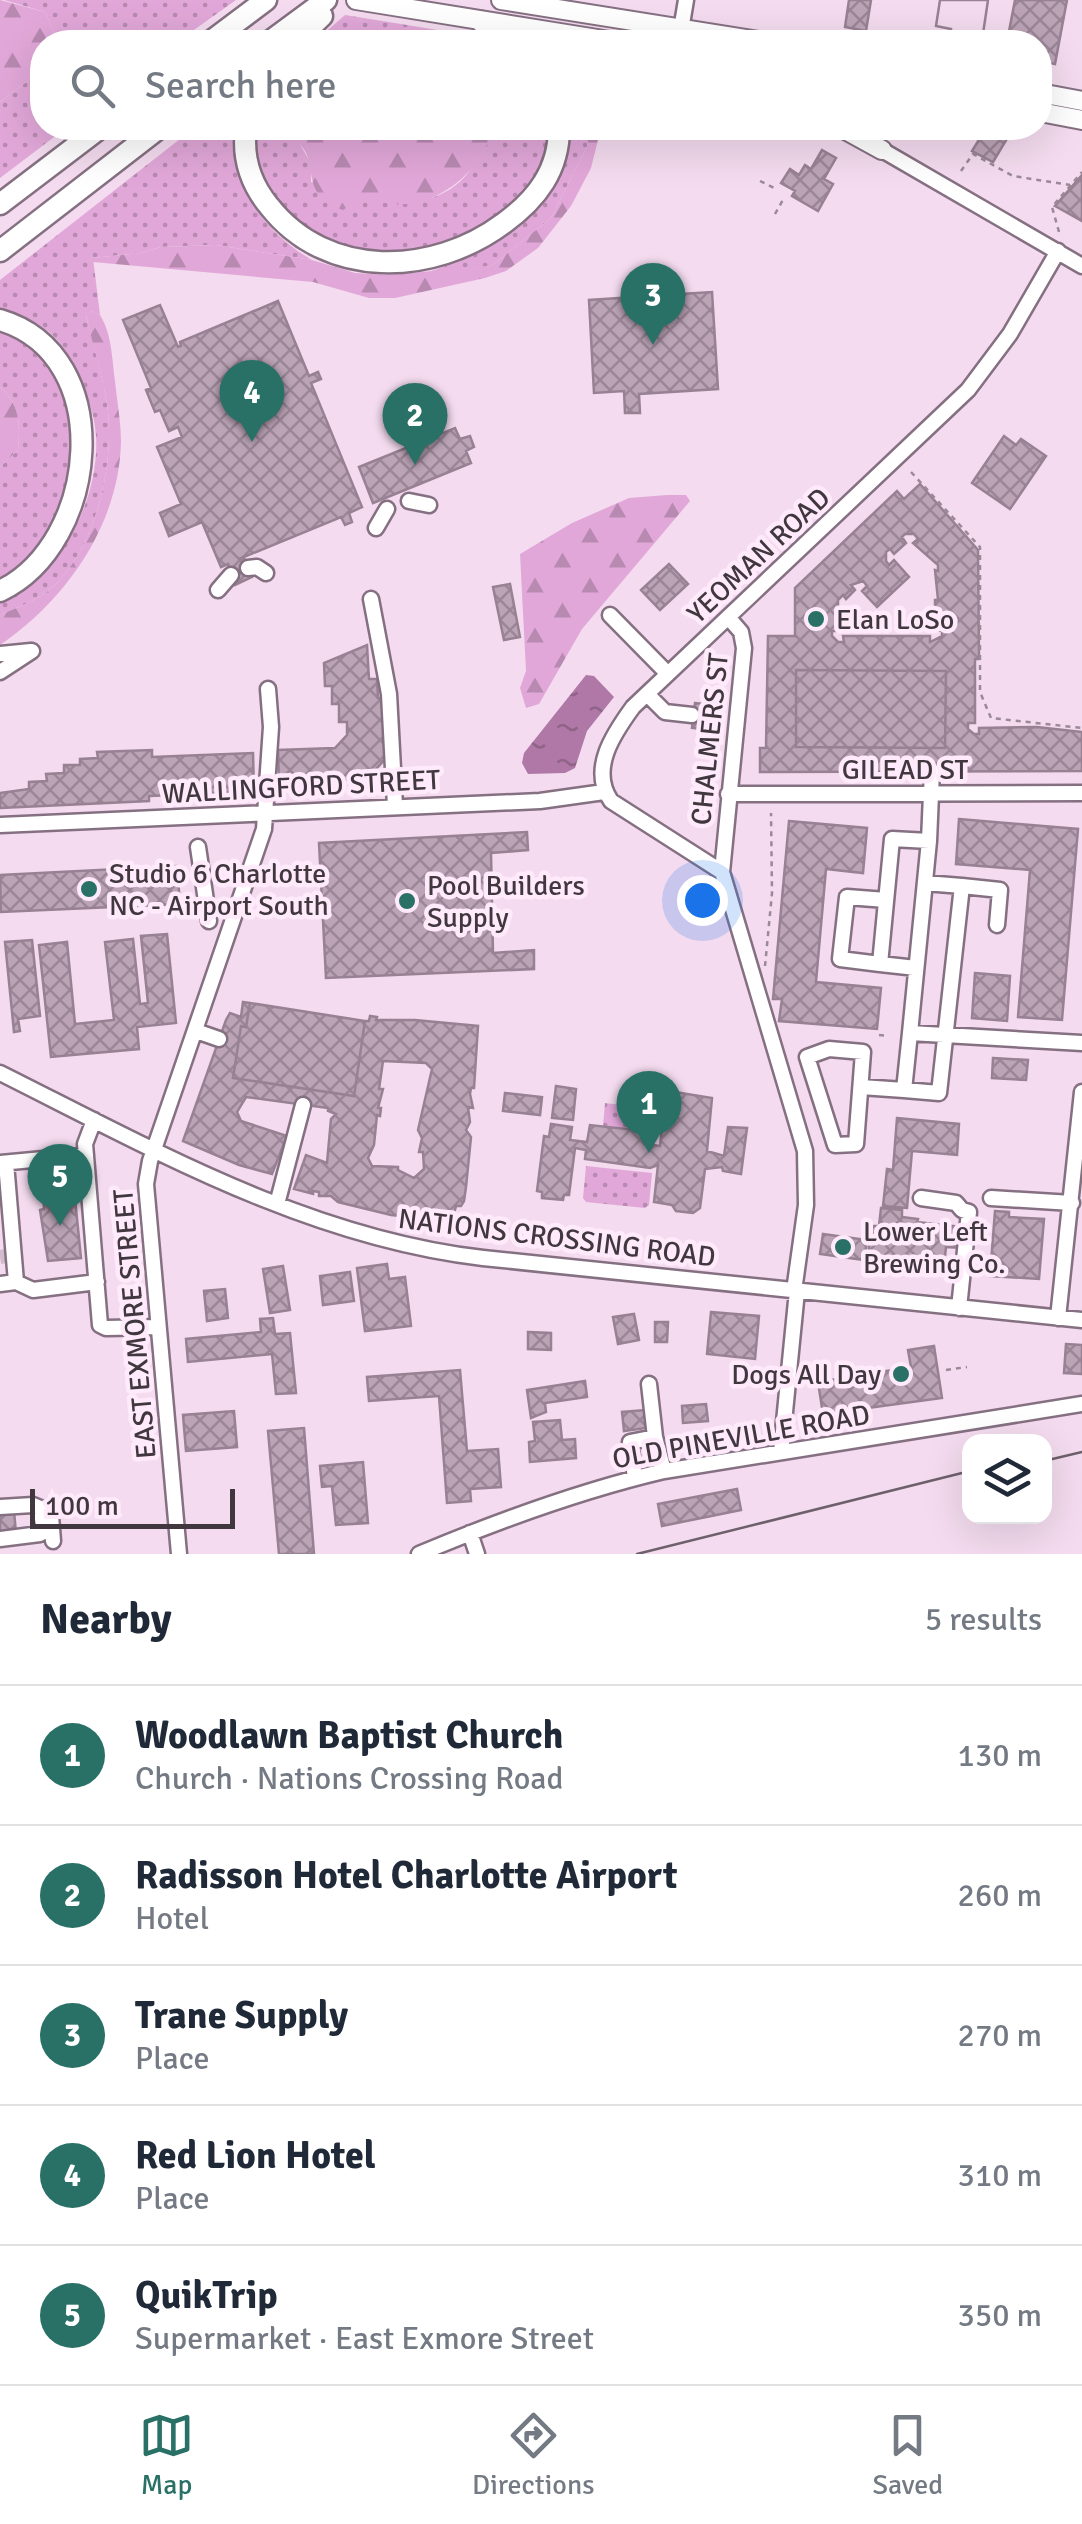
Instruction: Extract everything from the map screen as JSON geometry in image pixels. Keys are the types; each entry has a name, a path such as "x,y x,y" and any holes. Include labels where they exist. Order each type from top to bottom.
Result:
{"highway":[{"path":"285,30 326,0"},
{"path":"307,30 339,0"},
{"path":"226,30 261,3"},
{"path":"482,22 492,30"},
{"path":"0,204 84,140"},
{"path":"0,251 143,140"},
{"path":"246,140 251,178 278,218 305,240 340,256 389,264 441,256 466,247 524,208 548,175 558,140"},
{"path":"0,320 34,336 62,366 76,396 82,448 72,500 55,538 30,571 0,591"}],"main road":[{"path":"356,0 536,30"},
{"path":"500,0 654,30"},
{"path":"1052,95 1082,101"},
{"path":"1052,114 1082,120"},
{"path":"864,140 882,150"}],"street":[{"path":"681,30 686,0"},
{"path":"873,140 882,150 1082,266"},
{"name":"YEOMAN ROAD","path":"604,792 601,775 611,740 633,707 968,390 1010,334 1058,252"},
{"path":"410,501 428,505"},
{"path":"376,528 387,510"},
{"path":"248,568 257,567 266,574"},
{"path":"218,590 232,575"},
{"path":"371,600 389,694 394,806"},
{"path":"610,615 668,674"},
{"name":"CHALMERS ST","path":"722,872 744,648 741,632 728,617"},
{"path":"0,654 32,650 0,672"},
{"name":"EAST EXMORE STREET","path":"178,1554 146,1196 153,1150 264,829 271,726 268,689"},
{"path":"647,694 665,712 692,714"},
{"path":"904,1090 930,841 932,771"},
{"path":"604,792 624,812 722,872 804,1152 806,1205 781,1452"},
{"name":"WALLINGFORD STREET","path":"0,825 540,801 604,792"},
{"name":"GILEAD ST","path":"728,794 1082,793"},
{"path":"880,964 892,840 930,841"},
{"path":"198,847 209,921"},
{"path":"925,883 1000,890 997,926"},
{"path":"861,1087 939,1093 962,886"},
{"path":"886,900 847,897 840,959 916,968"},
{"path":"196,1031 220,1039"},
{"path":"910,1033 1082,1043"},
{"path":"829,1049 863,1052 861,1087 856,1144 835,1145 807,1057 829,1049"},
{"name":"NATIONS CROSSING ROAD","path":"0,1072 211,1179 356,1233 429,1252 1082,1320"},
{"path":"1058,1318 1076,1222 1072,1203 1078,1174 1082,1092"},
{"path":"277,1204 303,1105"},
{"path":"94,1120 85,1144 100,1325 158,1327"},
{"path":"86,1155 3,1163 10,1256 8,1283 33,1290 97,1282"},
{"path":"921,1198 956,1203 969,1212 959,1308"},
{"path":"991,1198 1072,1203"},
{"path":"648,1384 664,1471"},
{"name":"OLD PINEVILLE ROAD","path":"419,1554 554,1501 664,1471 1082,1404"},
{"path":"636,1478 630,1442 655,1437"},
{"path":"0,1505 36,1499 50,1507 46,1538"},
{"path":"0,1505 40,1508 46,1538"},
{"path":"470,1533 477,1554"},
{"path":"0,1540 46,1538"}],"path":[{"path":"961,171 973,154 1013,176 1070,185"},
{"path":"1059,232 1052,207 1082,172"},
{"path":"760,181 776,189"},
{"path":"775,214 784,198"},
{"path":"910,472 980,547 980,692 991,718 1082,728"},
{"path":"764,977 772,894 771,813"},
{"path":"297,883 319,881"},
{"path":"879,1035 889,1036"},
{"path":"946,1370 967,1367"}],"green space":[{"path":"0,0 45,12 53,30 30,30 30,79 0,102"},
{"path":"4,0 236,0 194,30 53,30 45,12"},
{"path":"345,15 438,30 328,30"},
{"path":"30,79 30,140 50,140 0,178 0,102"},
{"path":"179,140 233,140 237,168 253,205 279,236 312,260 216,245 161,247 93,258 100,315 92,311 86,316 109,421 101,498 82,547 54,586 0,615 0,603 41,575 72,534 91,485 96,436 90,405 70,358 43,328 0,309 0,280"},
{"path":"257,140 298,140 311,164 311,182 374,199 417,201 437,196 455,185 471,169 488,140 549,140 539,175 511,206 454,240 398,254 344,247 298,221 279,203 258,155"},
{"path":"294,140 487,140 469,172 440,194 406,204 363,200 343,210 319,194 301,146"},
{"path":"568,140 588,140 551,218 491,266 425,273 476,253 523,222 556,181"},
{"path":"588,140 598,140 591,168 571,206 538,248 506,271 485,278 395,298 369,298 313,282 93,262 93,258 161,247 216,245 312,260 355,273 387,275 491,266 551,218"},
{"path":"92,311 100,315 109,338 120,419 118,473 111,502 99,531 67,583 24,627 0,645 0,615 54,586 82,547 101,498 109,421 86,315"},
{"path":"0,329 18,335 53,366 75,428 68,487 49,532 33,555 0,582 0,467 18,450 19,432 15,408 0,387"},
{"path":"0,387 15,408 19,432 18,450 0,467"},
{"path":"686,495 690,501 582,629 539,704 526,708 520,688 526,671 520,554 572,523 629,498"},
{"path":"605,1103 654,1109 651,1131 603,1126"},
{"path":"586,1166 652,1173 649,1205 645,1208 586,1202"}],"water":[{"path":"586,675 594,676 614,697 587,731 575,768 565,773 528,774 522,763 524,753"}],"building":[{"path":"849,0 871,0 866,30 845,27"},
{"path":"940,0 988,0 984,30 936,26"},
{"path":"940,0 988,0 984,30 936,26"},
{"path":"1015,0 1067,0 1055,64 1052,30 1009,30"},
{"path":"979,140 1006,140 993,162 972,151"},
{"path":"822,150 836,158 824,179 833,184 818,211 792,196 795,191 781,183 790,169 799,175 805,165 811,169"},
{"path":"1082,175 1082,221 1055,206"},
{"path":"664,288 664,295 712,292 718,389 639,394 640,413 625,413 624,391 594,393 589,300 650,296 650,289"},
{"path":"278,301 309,376 318,372 321,379 311,383 362,507 349,513 352,522 345,525 341,517 239,559 244,558 252,577 235,585 228,564 221,567 202,522 169,536 160,513 181,504 157,447 182,437 178,427 169,431 160,410 155,412 146,390 151,388 123,320 160,305 178,347 180,342"},
{"path":"455,428 460,439 470,436 474,447 466,451 471,463 373,503 359,467"},
{"path":"1004,436 1016,445 1021,439 1046,456 1010,509 972,483"},
{"name":"Elan LoSo","path":"920,484 978,550 979,659 975,659 975,723 968,723 968,729 974,734 979,734 979,728 1037,727 1082,732 1082,771 760,772 760,748 766,748 768,636 795,636 795,588 897,491 904,499","holes":["914,534 918,539 913,543 938,565 935,630 942,631 942,636 930,642 930,636 843,636 844,642 838,642 832,636 832,631 838,631 838,600 843,595 846,599 855,590 851,585 863,581 867,586 862,591 877,607 909,577 894,560 889,565 886,561 886,552 890,549 894,554 906,543 902,537","796,670 946,671 945,748 796,747"]},
{"path":"669,564 688,584 660,610 641,590"},
{"path":"510,584 520,637 504,640 493,587"},
{"path":"367,645 369,679 377,679 378,698 384,698 387,757 367,779 279,783 278,750 335,748 347,735 347,722 339,722 339,704 332,704 332,686 325,686 324,663"},
{"path":"796,670 946,671 945,748 796,747"},
{"path":"695,703 714,705 712,730 692,728"},
{"path":"152,750 152,757 253,753 254,792 0,808 0,793 29,789 29,782 47,781 46,774 64,773 64,765 80,765 80,759 98,758 97,752"},
{"path":"959,819 1078,829 1062,1020 1018,1017 1030,870 956,864"},
{"path":"789,821 867,828 863,873 826,869 816,982 881,988 877,1029 779,1021 782,999 773,999"},
{"name":"Pool Builders Supply","path":"527,832 528,850 491,853 493,953 534,950 534,969 326,978 319,843"},
{"name":"Studio 6 Charlotte NC - Airport South","path":"177,866 180,904 1,912 0,875"},
{"path":"167,934 176,1023 137,1027 139,1049 51,1057 39,945 67,942 75,1024 114,1020 105,942 133,939 140,1004 148,1003 141,936"},
{"path":"32,940 40,1016 18,1019 20,1031 14,1032 5,942"},
{"path":"975,973 1010,976 1007,1021 972,1018"},
{"path":"243,1002 250,1003 246,1027 241,1026 233,1078 354,1096 365,1021 370,1016 377,1017 376,1020 478,1026 474,1088 470,1094 473,1108 468,1107 470,1122 466,1130 471,1137 466,1187 449,1233 410,1217 294,1189 306,1155 327,1163 331,1119 336,1114 328,1108 246,1097 237,1112 241,1121 287,1136 272,1174 239,1165 183,1141 226,1020 230,1013 241,1017","holes":["383,1061 426,1063 432,1069 418,1130 424,1169 414,1178 398,1167 372,1166 368,1158 374,1145 377,1115 380,1116"]},
{"path":"250,1003 365,1021 354,1096 233,1078 241,1026 246,1027"},
{"path":"993,1058 1028,1060 1026,1080 992,1078"},
{"path":"556,1086 576,1089 573,1120 552,1118"},
{"path":"675,1092 712,1098 707,1151 724,1156 728,1127 747,1128 741,1174 723,1171 722,1167 705,1169 700,1208 693,1213 676,1211 672,1205 654,1202 658,1165 650,1168 585,1159 586,1150 575,1148 569,1195 564,1195 563,1200 542,1198 542,1192 537,1191 544,1136 549,1137 551,1124 572,1127 570,1140 587,1142 590,1125 654,1132 653,1145 660,1146 665,1099"},
{"path":"505,1093 542,1097 540,1115 503,1111"},
{"path":"897,1118 959,1124 957,1155 912,1151 907,1208 883,1206 887,1169 893,1170"},
{"path":"74,1189 81,1258 48,1261 40,1210 44,1209 43,1191"},
{"path":"881,1208 902,1210 902,1217 918,1219 917,1222 963,1227 961,1248 946,1247 943,1275 920,1267 867,1266 871,1226 879,1226"},
{"path":"995,1211 1009,1212 1009,1217 1044,1219 1039,1279 990,1276"},
{"name":"Lower Left Brewing Co.","path":"823,1234 867,1240 864,1260 820,1254"},
{"path":"387,1264 389,1279 405,1277 411,1326 365,1331 357,1268"},
{"path":"283,1266 290,1310 270,1313 263,1269"},
{"path":"350,1272 354,1301 323,1305 320,1276"},
{"path":"225,1289 228,1318 207,1321 204,1291"},
{"path":"711,1312 759,1316 755,1359 707,1354"},
{"path":"634,1314 639,1340 618,1344 613,1317"},
{"path":"273,1318 275,1334 290,1333 296,1393 276,1394 272,1354 188,1362 186,1339 261,1332 260,1319"},
{"path":"655,1322 668,1322 667,1342 655,1342"},
{"path":"528,1332 551,1333 551,1350 528,1349"},
{"path":"1066,1344 1082,1345 1082,1374 1064,1373"},
{"name":"Dogs All Day","path":"934,1346 942,1398 823,1414 818,1382 911,1367 908,1350"},
{"path":"460,1370 467,1451 498,1449 501,1487 470,1489 471,1501 447,1503 439,1396 369,1401 367,1377"},
{"path":"585,1381 587,1397 545,1403 546,1412 531,1418 527,1390"},
{"path":"706,1404 708,1421 683,1423 682,1406"},
{"path":"645,1410 646,1428 624,1431 622,1412"},
{"path":"234,1411 237,1447 186,1451 183,1415"},
{"path":"560,1420 562,1440 575,1439 576,1458 530,1462 529,1442 535,1441 533,1422"},
{"path":"304,1428 314,1554 279,1554 268,1431"},
{"path":"363,1462 368,1523 336,1525 332,1486 322,1487 320,1466"},
{"path":"737,1489 741,1510 662,1526 658,1504"},
{"path":"14,1511 16,1533 0,1534 0,1512"}],"tunnel":[{"path":"0,1257 6,1256"}],"tram line":[{"path":"1052,1459 1082,1452"},
{"path":"637,1554 962,1473"}],"place":[{"name":"Trane Supply","path":"653,345"},
{"name":"Red Lion Hotel","path":"252,442"},
{"name":"Radisson Hotel Charlotte Airport","path":"415,465"},
{"name":"Elan LoSo","path":"816,619"},
{"name":"Studio 6 Charlotte NC - Airport South","path":"89,889"},
{"name":"Pool Builders Supply","path":"407,901"},
{"name":"Woodlawn Baptist Church","path":"649,1153"},
{"name":"QuikTrip","path":"60,1226"},
{"name":"Lower Left Brewing Co.","path":"843,1247"},
{"name":"Dogs All Day","path":"901,1374"}]}
